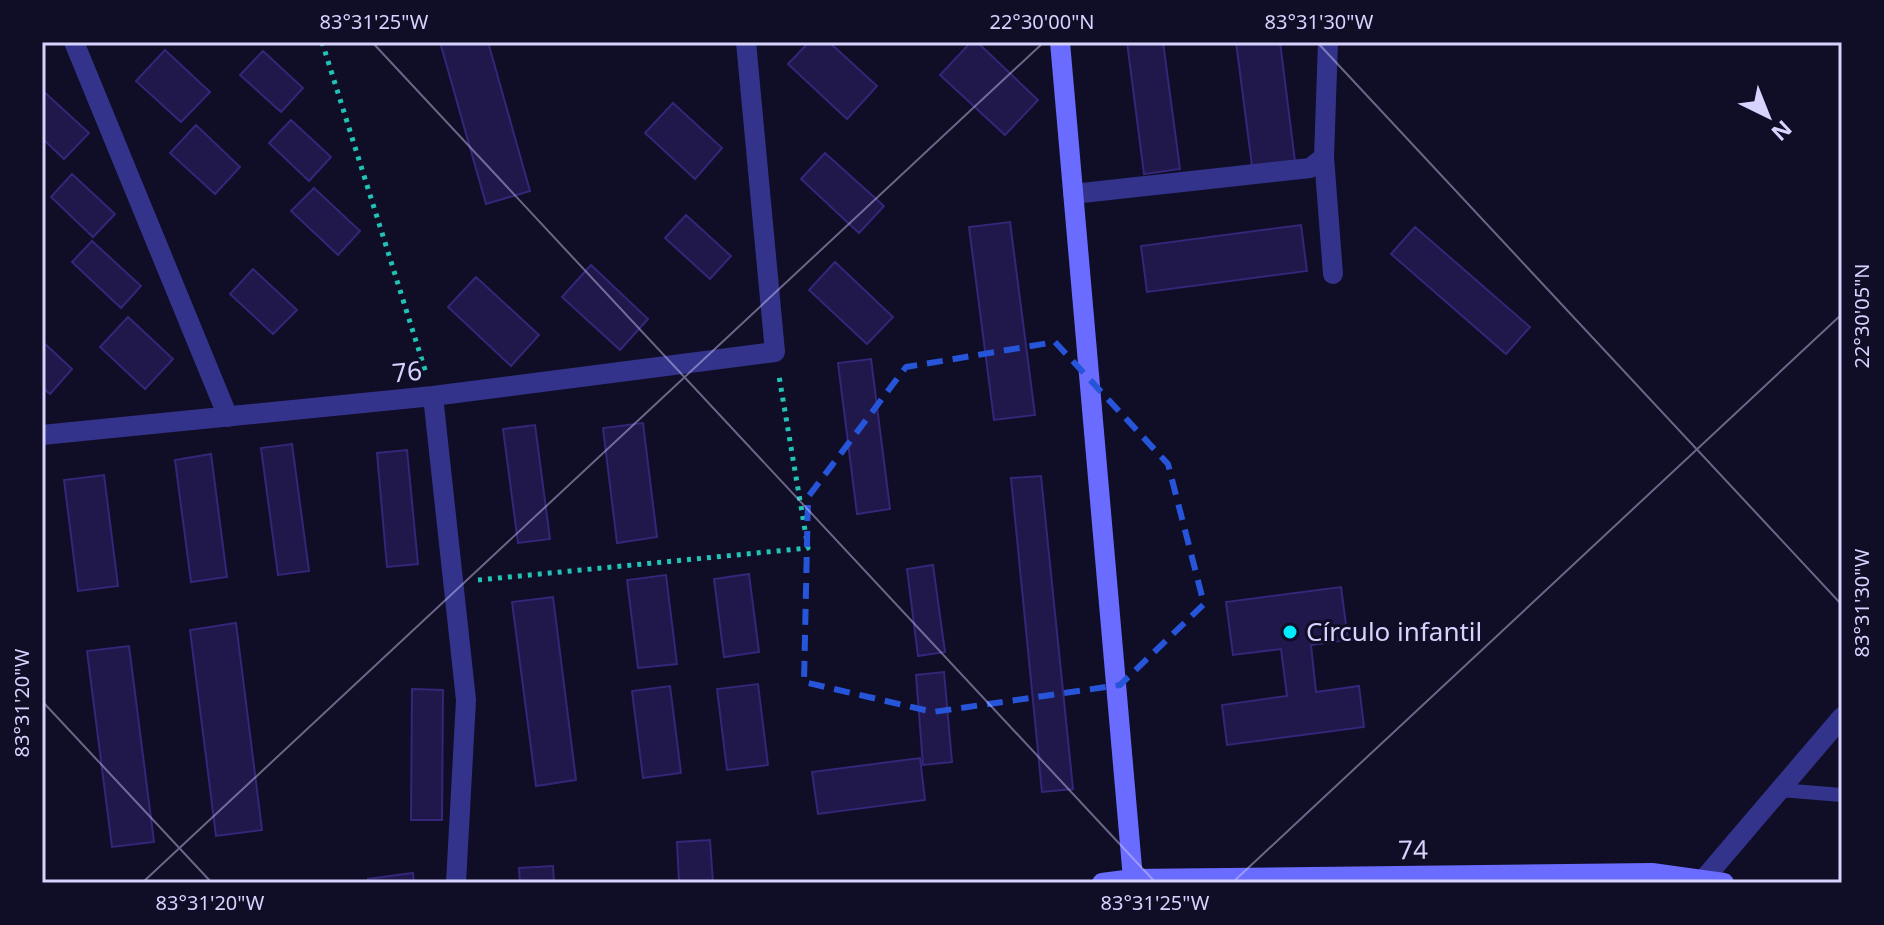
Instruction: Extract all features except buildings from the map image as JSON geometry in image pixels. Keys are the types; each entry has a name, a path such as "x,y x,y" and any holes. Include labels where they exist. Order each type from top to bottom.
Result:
{"street":[{"path":"74,42 228,417"},
{"path":"746,42 775,352"},
{"path":"1060,42 1133,881"},
{"path":"1328,42 1324,157 1333,274"},
{"path":"1073,194 1310,168 1324,157"},
{"name":"76","path":"42,435 433,396 775,352"},
{"path":"433,396 466,700 456,883"},
{"path":"1703,880 1842,717"},
{"name":"74","path":"1102,883 1652,873 1724,883"}],"lane":[{"path":"1780,790 1842,795"}],"path":[{"path":"322,42 433,396"},
{"path":"453,582 808,548 775,352"}],"highlighted area":[{"path":"1055,342 1168,464 1204,604 1120,685 933,712 804,682 808,497 906,367"}],"place":[{"name":"Círculo infantil","path":"1290,632"}]}
